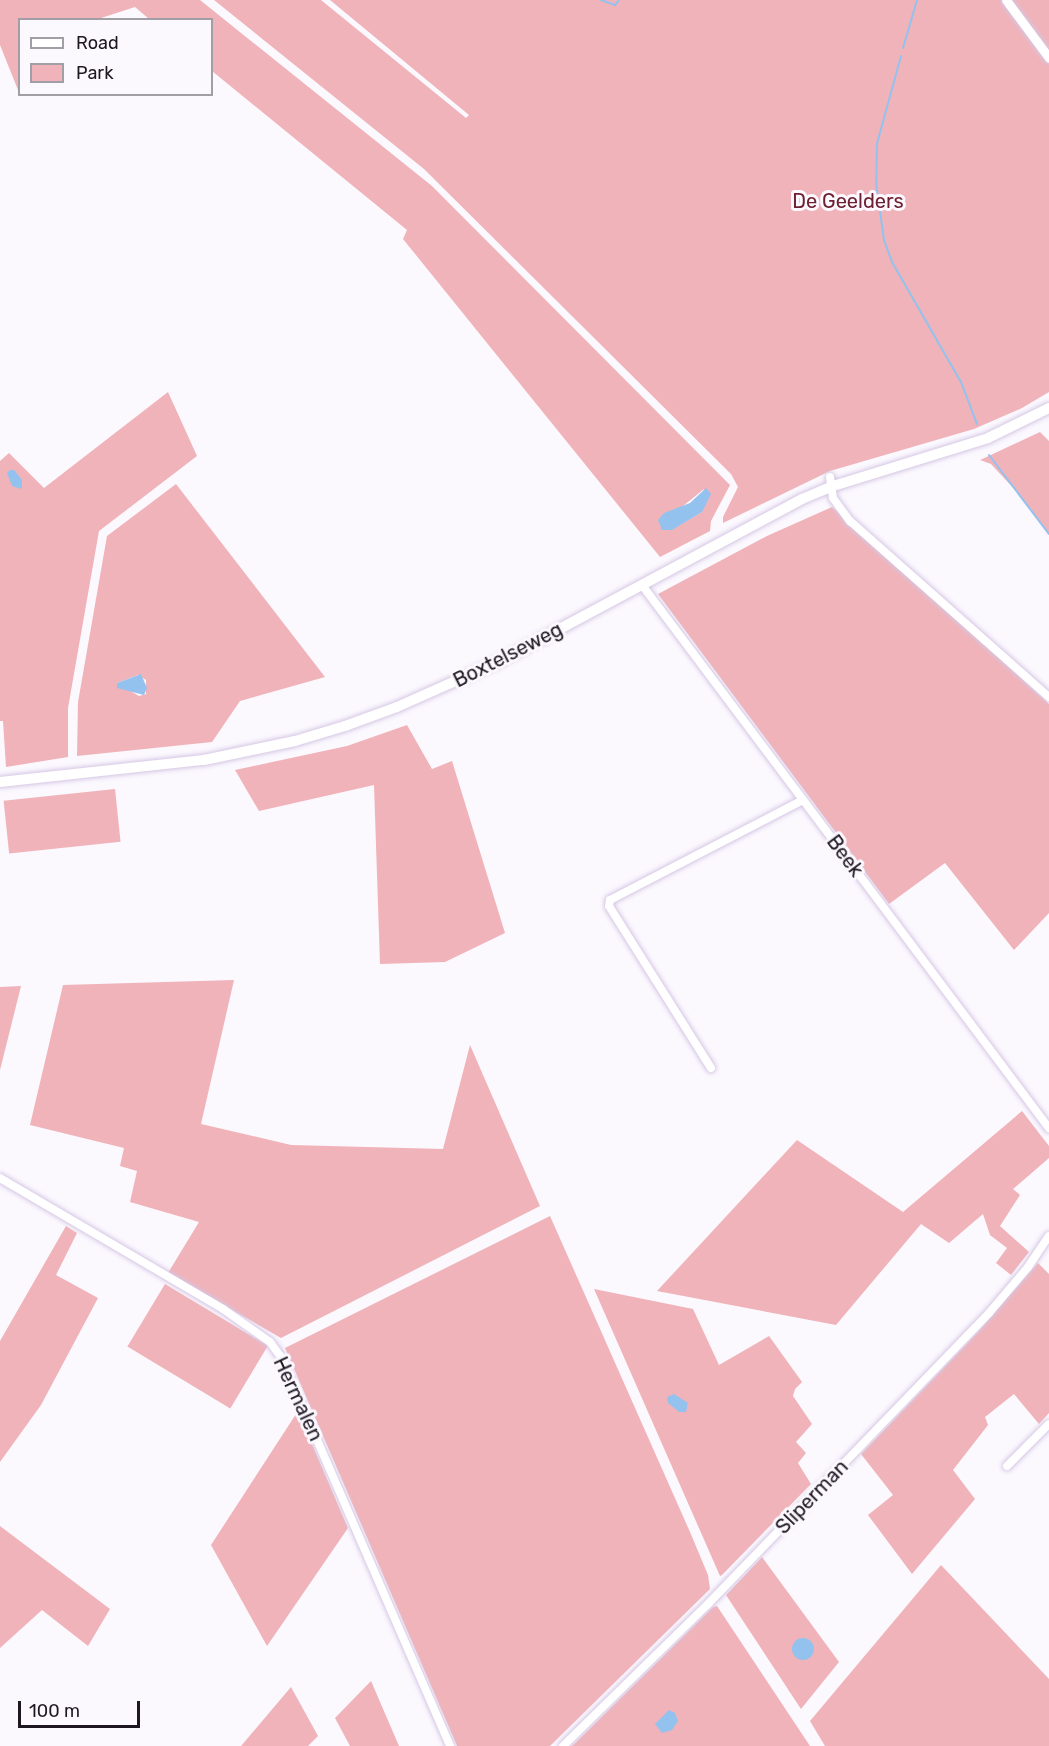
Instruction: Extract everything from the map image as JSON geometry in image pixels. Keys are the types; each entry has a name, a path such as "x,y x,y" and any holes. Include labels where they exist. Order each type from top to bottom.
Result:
{"main road":[{"name":"Boxtelseweg","path":"0,782 204,760 295,741 345,726 455,683 642,585 830,482 988,438 1049,408"}],"street":[{"path":"1006,0 1049,58"},
{"path":"830,482 833,498 850,521 1049,697"},
{"name":"Beek","path":"642,585 1049,1128"},
{"path":"711,1068 609,906 610,900 803,800"},
{"name":"Hermalen","path":"0,1178 223,1309 270,1342 281,1357 450,1746"},
{"name":"Sliperman","path":"562,1746 710,1603 989,1313 1028,1267 1049,1236"},
{"path":"1007,1466 1049,1424"}],"green space":[{"path":"0,0 200,0 432,186 730,485 711,521 710,531 660,557 403,239 407,230 213,72 213,18 148,18 135,7 101,18 18,18 18,90 0,45","holes":["704,489 702,512 671,530 662,530 683,506"]},
{"name":"De Geelders","path":"214,0 321,0 466,118 469,115 330,0 1049,0 1049,392 1022,408 974,429 830,471 723,523 723,517 738,487 731,474 424,169"},
{"path":"168,392 197,456 99,531 68,708 68,757 6,767 3,721 0,721 0,461 9,453 44,488"},
{"path":"1040,432 1049,441 1049,534 1017,492 991,464 980,460"},
{"path":"176,484 325,677 240,701 212,742 77,756 78,702 107,536","holes":["138,675 146,680 146,694 139,696 117,683"]},
{"path":"832,507 1049,704 1049,913 1014,950 945,863 889,904 658,594 767,536"},
{"path":"407,725 432,769 452,761 505,933 445,962 380,964 374,785 259,811 235,770 347,746"},
{"path":"115,789 121,842 9,853 4,801"},
{"path":"234,980 201,1124 291,1145 443,1149 470,1045 540,1206 281,1338 168,1273 199,1222 130,1202 137,1171 120,1166 124,1148 30,1125 63,985"},
{"path":"21,986 0,1070 0,987"},
{"path":"1022,1111 1049,1146 1049,1158 1013,1189 1020,1195 1000,1226 1029,1252 1011,1275 996,1263 1007,1248 990,1235 983,1214 949,1243 921,1224 836,1325 657,1291 797,1140 903,1212"},
{"path":"550,1216 690,1532 708,1575 710,1589 550,1746 457,1746 285,1348"},
{"path":"66,1226 77,1233 56,1275 98,1298 41,1405 0,1462 0,1341"},
{"path":"1038,1263 1049,1274 1049,1413 1039,1424 1014,1394 985,1417 988,1425 953,1470 975,1499 912,1574 868,1515 893,1495 861,1454 978,1332"},
{"path":"165,1284 268,1346 230,1408 127,1347"},
{"path":"594,1289 693,1309 719,1365 769,1336 802,1382 795,1389 793,1396 812,1424 796,1442 806,1453 798,1463 811,1484 720,1576"},
{"path":"298,1411 348,1528 267,1646 211,1545"},
{"path":"0,1526 110,1609 88,1646 42,1610 0,1648"},
{"path":"762,1557 839,1662 801,1709 726,1595"},
{"path":"941,1565 1049,1679 1049,1746 825,1746 810,1721"},
{"path":"717,1606 810,1746 572,1746 713,1607"},
{"path":"371,1681 399,1746 350,1746 335,1718"},
{"path":"291,1687 318,1736 308,1746 241,1746"}],"water":[{"path":"14,470 22,480 22,489 12,486 7,473"},
{"path":"706,488 711,494 702,512 672,530 662,530 658,520 664,513 690,503"},
{"path":"141,674 147,688 144,695 117,688 117,683"},
{"path":"674,1394 688,1403 686,1412 679,1412 668,1403 667,1397"},
{"path":"803,1638 811,1641 814,1649 811,1657 803,1660 795,1657 792,1649 795,1641"},
{"path":"669,1710 675,1713 678,1721 672,1730 662,1733 655,1724"}],"waterway":[{"path":"601,0 615,5 619,0"},
{"path":"903,48 917,0"},
{"path":"901,56 877,144 876,183 884,240 892,262 961,382 977,424"},
{"path":"989,455 1049,534"}]}
